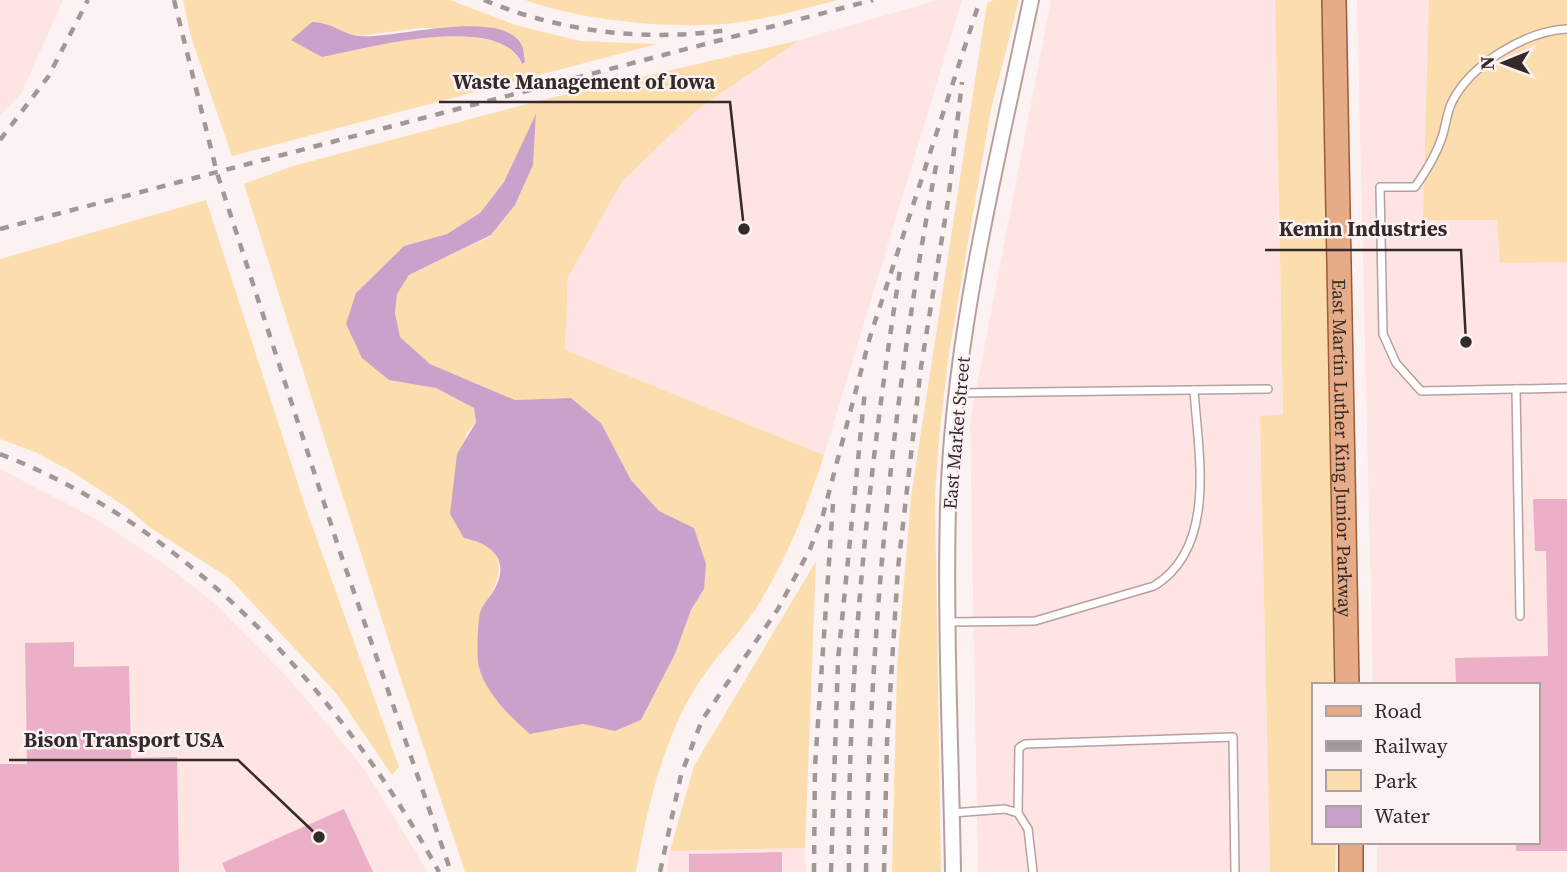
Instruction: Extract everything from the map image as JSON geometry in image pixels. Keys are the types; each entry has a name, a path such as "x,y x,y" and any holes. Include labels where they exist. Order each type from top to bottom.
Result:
{"main road":[{"name":"East Martin Luther King Junior Parkway","path":"1334,0 1347,683"},
{"path":"1350,844 1351,872"}],"street":[{"name":"East Market Street","path":"953,872 948,505 958,393 979,249 1031,0"}],"lane":[{"path":"1567,29 1545,30 1508,47 1472,75 1452,102 1432,164 1415,187 1380,187 1383,334 1396,363 1421,391 1567,388"},
{"path":"958,393 1268,389"},
{"path":"1517,389 1520,616"},
{"path":"949,622 1035,621 1154,586 1169,577 1195,532 1199,506 1194,390"},
{"path":"1033,872 1028,830 1018,813 1019,748 1025,744 1233,737 1235,872"},
{"path":"952,813 1006,809 1018,813"}],"shaded area":[{"path":"0,0 63,0 21,94 0,115"},
{"path":"938,0 962,0 824,455 565,350 568,277 621,181 699,108 800,40"},
{"path":"1051,0 1275,0 1283,416 1260,416 1270,872 978,872 970,422"},
{"path":"1357,0 1567,0 1567,872 1377,872 1377,844 1539,844 1539,683 1373,683"},
{"path":"0,469 96,519 163,563 213,602 291,681 362,766 428,872 0,872"},
{"path":"805,848 806,872 667,872 670,851"}],"green space":[{"path":"183,0 450,0 515,25 580,41 657,44 232,156 191,37","holes":["312,22 359,36 420,28 494,28 525,62 521,64 508,48 487,39 460,36 398,42 322,57 303,31"]},
{"path":"525,0 838,0 754,20 670,25 577,14"},
{"path":"994,0 1019,0 991,109 949,353 935,496 941,872 892,872 897,668 911,497 987,3"},
{"path":"1275,0 1322,0 1335,683 1312,683 1312,844 1336,844 1335,872 1270,872 1260,416 1283,415"},
{"path":"1429,0 1567,0 1567,262 1500,263 1497,220 1423,220"},
{"path":"800,40 699,108 622,181 568,277 565,350 824,455 802,516 776,573 755,610 701,679 673,733 650,802 636,872 465,872 395,661 244,184 293,166 538,101","holes":["536,117 533,165 515,205 491,236 409,275 397,294 395,313 400,337 430,364 515,400 571,398 601,423 631,480 659,511 694,528 704,589 691,610 675,654 641,720 615,731 583,724 554,730 480,612 494,588 499,566 491,549 464,538 466,434 476,422 474,408 436,388 389,379 356,293 404,246 447,234 480,213 504,182"]},
{"path":"206,200 305,506 399,767 392,775 336,693 229,578 149,527 129,509 74,473 35,452 0,439 0,259"},
{"path":"816,561 805,848 670,851 694,766"}],"water":[{"path":"312,22 359,36 446,27 494,28 511,34 522,46 525,62 522,64 509,48 488,39 460,36 398,42 322,57 291,40"},
{"path":"536,114 533,165 515,205 491,235 409,275 397,294 395,313 400,337 430,364 515,400 571,398 601,423 631,480 659,511 694,528 706,564 704,589 691,610 675,654 641,720 615,731 583,724 530,734 507,712 487,686 479,667 479,617 499,579 499,562 496,555 483,544 464,538 450,514 457,454 476,422 474,408 436,388 389,380 362,358 346,324 356,293 404,246 447,234 480,213 504,182"}],"building":[{"path":"1533,499 1567,499 1567,851 1516,851 1516,844 1539,844 1539,683 1456,683 1455,658 1548,656 1546,551 1535,551"},
{"path":"74,642 74,667 129,666 131,758 177,757 179,872 0,872 0,764 27,764 25,643"},
{"path":"344,809 373,872 226,872 222,863"},
{"path":"782,852 782,872 689,872 689,854"}],"railway":[{"path":"0,140 48,77 88,0"},
{"path":"174,0 217,173 340,552 451,872"},
{"path":"484,0 543,20 604,32 666,35 728,30"},
{"path":"0,229 873,0"},
{"path":"660,872 681,775 702,720 778,609 810,549 823,515 870,337 980,0"},
{"path":"884,872 887,742 898,568 921,367 948,201 962,82"},
{"path":"866,872 872,693 886,515 907,338 937,161"},
{"path":"849,872 852,721 862,570 879,419 900,270"},
{"path":"831,872 838,660 865,390"},
{"path":"0,454 70,486 136,526 198,572 255,624 308,681 357,742 400,806 439,872"},
{"path":"814,872 815,766 833,504"}],"place":[{"name":"Waste Management of Iowa","path":"744,229"},
{"name":"Kemin Industries","path":"1466,342"},
{"name":"Bison Transport USA","path":"319,837"}]}
